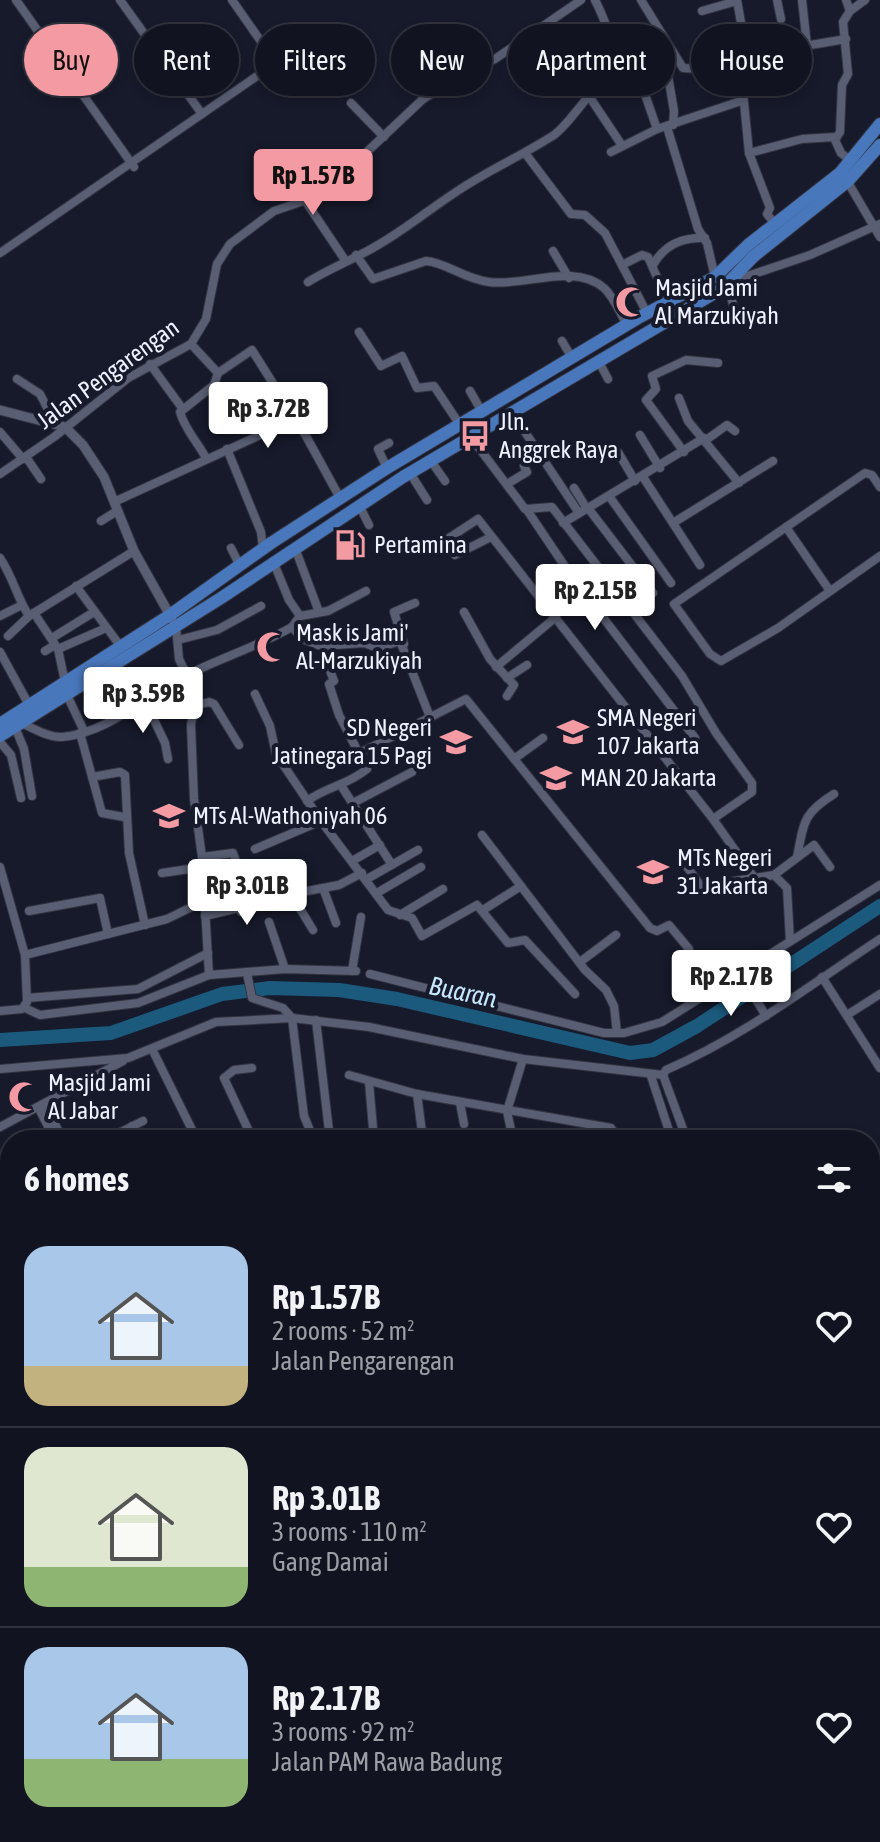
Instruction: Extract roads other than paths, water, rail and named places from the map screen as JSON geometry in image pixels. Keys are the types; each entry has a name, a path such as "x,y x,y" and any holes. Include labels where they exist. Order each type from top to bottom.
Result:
{"main road":[{"path":"0,724 29,705 114,665 263,548 387,468 647,313 715,277 775,224 844,177 851,161 880,124"},
{"path":"0,736 121,647 273,561 511,411 729,283 754,256 880,145"}],"street":[{"path":"16,0 132,164"},
{"path":"120,0 202,114"},
{"path":"0,253 276,63 232,0"},
{"name":"Jalan Pengarengan","path":"492,60 581,0"},
{"path":"595,0 607,24"},
{"path":"641,0 679,63 691,69"},
{"path":"702,11 737,0 741,24"},
{"path":"777,0 781,19"},
{"path":"802,0 805,24"},
{"path":"846,0 850,11"},
{"path":"749,153 802,139 835,137 840,132 842,85 848,74 843,22 850,11 865,0"},
{"path":"812,44 846,39"},
{"path":"675,63 679,63"},
{"name":"Jalan Pengarengan","path":"0,474 150,364 191,344 206,319 217,264 230,244 274,211 294,202 306,202 342,179 428,96"},
{"path":"308,282 569,124 589,96 621,144"},
{"path":"649,96 666,127 691,207 705,238 715,277"},
{"path":"666,127 674,111 671,96"},
{"path":"741,96 749,153 770,208 767,214 775,224"},
{"path":"611,152 621,144 741,101"},
{"path":"351,103 384,137"},
{"path":"835,137 841,153 851,161"},
{"path":"525,153 571,214 585,215 605,233 624,264 647,313"},
{"path":"336,161 334,167 342,179"},
{"path":"844,177 877,225 880,237"},
{"path":"306,202 345,260"},
{"path":"735,313 729,283 810,255 877,225"},
{"path":"653,265 671,245 690,238 705,238"},
{"path":"553,251 569,278"},
{"path":"356,255 373,279 426,261 465,278 487,282 509,284 547,276 569,278 603,288 627,325"},
{"path":"624,264 644,255 653,265 668,302"},
{"path":"359,332 381,366 402,356 417,388 434,386 460,425"},
{"path":"562,341 572,358"},
{"path":"191,344 218,373"},
{"path":"182,408 214,385 218,373 252,350 340,498"},
{"path":"598,360 608,379"},
{"path":"684,452 646,400 656,389 652,376 686,360 718,363"},
{"path":"150,364 182,408 186,428 206,458"},
{"path":"17,379 40,394 55,423"},
{"path":"470,391 482,412"},
{"path":"679,398 688,421 739,483"},
{"path":"0,410 65,427 104,477 134,551 173,620 179,659 187,675 194,706 191,725 209,975"},
{"path":"511,411 585,510 653,593"},
{"path":"101,521 116,506 206,458 295,419"},
{"path":"563,523 660,468 727,425 735,431"},
{"path":"0,432 41,479"},
{"path":"640,435 660,468"},
{"path":"470,436 527,510 572,577 695,738"},
{"path":"387,468 378,449 389,443"},
{"path":"227,449 261,532 263,548"},
{"path":"618,452 673,523 700,565"},
{"path":"431,461 445,481"},
{"path":"673,523 773,461"},
{"path":"507,484 527,472 524,466"},
{"path":"410,473 427,500"},
{"path":"880,487 872,475 865,473 677,601 676,608 710,654 721,661 778,628 880,556"},
{"path":"574,488 585,510"},
{"path":"609,496 671,583"},
{"path":"359,505 369,525"},
{"path":"527,510 548,505 563,523 682,676 716,733 752,783 752,792 713,819"},
{"path":"449,538 477,519 713,819 756,880"},
{"path":"786,527 830,591"},
{"path":"455,555 489,538"},
{"path":"295,547 319,612"},
{"path":"231,548 240,566"},
{"path":"8,636 32,615 134,551"},
{"path":"1,561 17,587 22,605 55,644 82,732 102,813 124,817"},
{"path":"273,561 289,600 300,616"},
{"path":"76,586 121,647"},
{"path":"18,725 57,737 82,732 145,701 187,675 246,652 292,627 300,616 319,612 366,591"},
{"path":"415,603 394,612 430,717"},
{"path":"0,616 22,605"},
{"path":"178,640 217,630 261,606"},
{"path":"45,651 94,612"},
{"path":"464,612 496,667 515,687 507,696"},
{"path":"496,667 556,617"},
{"path":"292,627 303,639 328,646 364,643 378,648 397,640 404,644"},
{"path":"55,644 106,628"},
{"path":"307,801 326,788 342,787 367,770 329,684 334,681 329,668 328,646"},
{"path":"0,652 29,705"},
{"path":"114,665 128,710"},
{"path":"507,678 527,665"},
{"path":"255,694 270,726 276,754 321,821 388,910 412,918 422,936 472,905 483,910 508,943 525,940 575,994"},
{"path":"358,754 466,699 650,928 657,931 670,927 689,949 688,955 708,993"},
{"path":"145,701 165,743 168,759"},
{"path":"194,706 209,702 214,704 239,745"},
{"path":"18,725 32,796"},
{"path":"514,759 543,738"},
{"path":"0,742 11,755 21,798"},
{"path":"353,803 412,772"},
{"path":"92,777 124,773 124,817 145,925"},
{"path":"342,787 392,865"},
{"path":"797,857 804,820 813,807 834,794"},
{"path":"197,822 224,821"},
{"path":"255,849 321,821"},
{"path":"482,835 609,996 617,1033"},
{"path":"352,861 380,845"},
{"path":"682,860 701,886 774,875 814,845 830,867"},
{"path":"205,916 253,908 291,894 364,876 418,850"},
{"path":"162,873 233,853 253,908"},
{"path":"0,867 25,955 27,1004 40,1015 138,1003 209,975 248,976 285,969 354,971 361,917"},
{"path":"377,893 421,867"},
{"path":"774,875 787,888 790,941"},
{"path":"370,974 589,1029 617,1033 651,1027 741,975 880,885"},
{"path":"483,910 521,886"},
{"path":"323,888 336,923"},
{"path":"400,915 443,889"},
{"path":"291,894 313,930"},
{"path":"29,911 100,898 108,934"},
{"path":"25,955 167,919 206,900"},
{"path":"0,907 10,903"},
{"path":"269,922 285,969"},
{"path":"580,962 616,935"},
{"path":"663,1075 666,1070 701,1055 880,939"},
{"path":"0,1011 27,1004 138,989 208,953"},
{"path":"741,975 766,1014"},
{"path":"248,976 254,1000 283,1008 292,1018 304,1116 310,1130"},
{"path":"822,977 877,1056 880,1068"},
{"path":"847,1015 880,994"},
{"path":"0,1069 128,1058 153,1051 216,1022 292,1018 369,1027 523,1059 663,1075"},
{"path":"316,1020 329,1130"},
{"path":"153,1051 192,1130"},
{"path":"0,1127 128,1058"},
{"path":"511,1130 507,1111 523,1059"},
{"path":"248,1130 224,1078 234,1070 252,1068"},
{"path":"349,1075 460,1103 612,1130"},
{"path":"663,1075 683,1130"},
{"path":"651,1076 669,1130"},
{"path":"369,1082 373,1130"},
{"path":"417,1094 422,1130"},
{"path":"460,1103 464,1124"},
{"path":"42,1105 51,1130"},
{"path":"42,1105 57,1130"},
{"path":"124,1130 143,1121"},
{"path":"132,1126 134,1130"}],"waterway":[{"name":"Buaran","path":"0,1040 111,1033 222,994 270,988 339,990 397,999 630,1053 653,1050 697,1026 880,906"}],"place":[{"name":"Masjid Jami Al Marzukiyah","path":"631,302"},
{"name":"Jln. Anggrek Raya","path":"475,436"},
{"name":"Pertamina","path":"350,545"},
{"name":"Mask is Jami' Al-Marzukiyah","path":"272,647"},
{"name":"SMA Negeri 107 Jakarta","path":"573,732"},
{"name":"SD Negeri Jatinegara 15 Pagi","path":"456,742"},
{"name":"MAN 20 Jakarta","path":"556,778"},
{"name":"MTs Al-Wathoniyah 06","path":"169,816"},
{"name":"MTs Negeri 31 Jakarta","path":"653,872"},
{"name":"Masjid Jami Al Jabar","path":"24,1097"}]}
